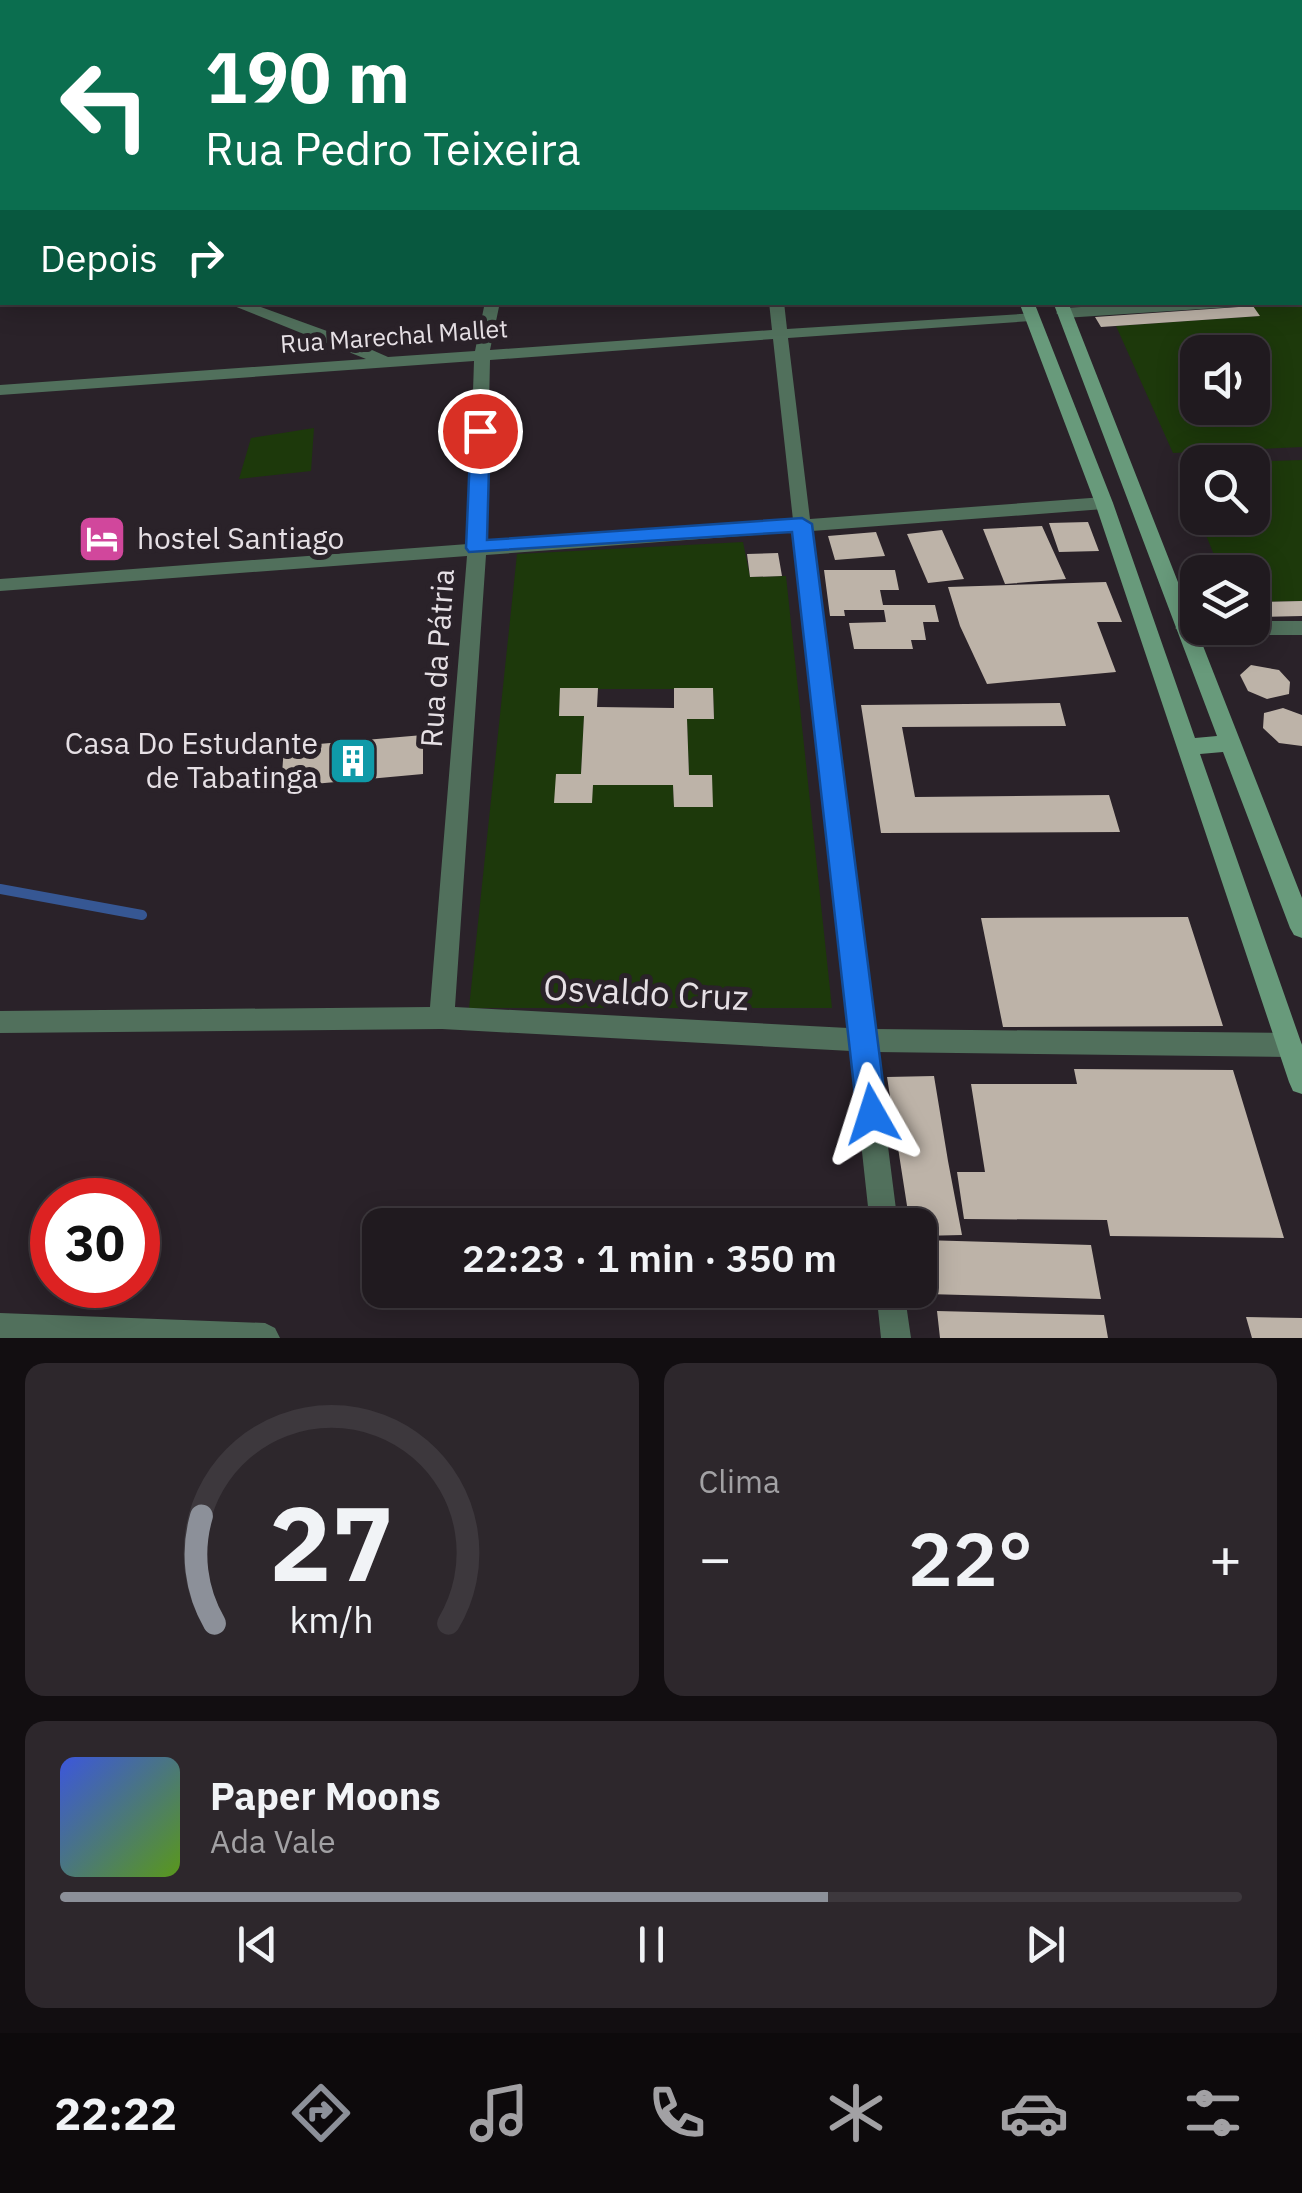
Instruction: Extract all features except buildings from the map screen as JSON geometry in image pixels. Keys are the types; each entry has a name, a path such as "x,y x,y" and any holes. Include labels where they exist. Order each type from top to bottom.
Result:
{"main road":[{"path":"1062,308 1180,615"},
{"path":"1028,310 1104,502 1302,1082"},
{"path":"1055,382 1088,376"},
{"path":"1192,645 1302,928"},
{"path":"1188,747 1230,743"}],"street":[{"path":"240,305 333,338 385,362"},
{"name":"Rua da Pátria","path":"442,1018 477,548 482,353 492,305"},
{"path":"776,305 882,1208"},
{"path":"1062,308 1154,305"},
{"name":"Rua Marechal Mallet","path":"0,390 1028,310"},
{"path":"0,585 1104,502"},
{"path":"1270,628 1302,628"},
{"name":"Osvaldo Cruz","path":"0,1022 442,1018 864,1040 1289,1045"},
{"path":"892,1308 896,1338"},
{"path":"0,1328 264,1338"}],"green space":[{"path":"1302,305 1302,447 1180,445 1180,453 1173,453 1116,326 1259,316 1253,306"},
{"path":"314,428 311,471 239,479 251,438"},
{"path":"1302,460 1302,601 1270,602 1270,555 1214,555 1206,535 1270,535 1270,461"},
{"path":"743,542 750,577 786,576 832,1008 469,1008 517,554","holes":["561,689 713,689 714,719 687,719 689,775 713,807 674,807 673,785 593,785 591,803 554,803 581,774 584,716 559,716"]}],"waterway":[{"path":"0,889 142,915"}],"place":[{"name":"hostel Santiago","path":"102,539"},
{"name":"Casa Do Estudante de Tabatinga","path":"353,761"}],"route":[{"path":"480,431 477,548 802,524 872,1114"}]}
